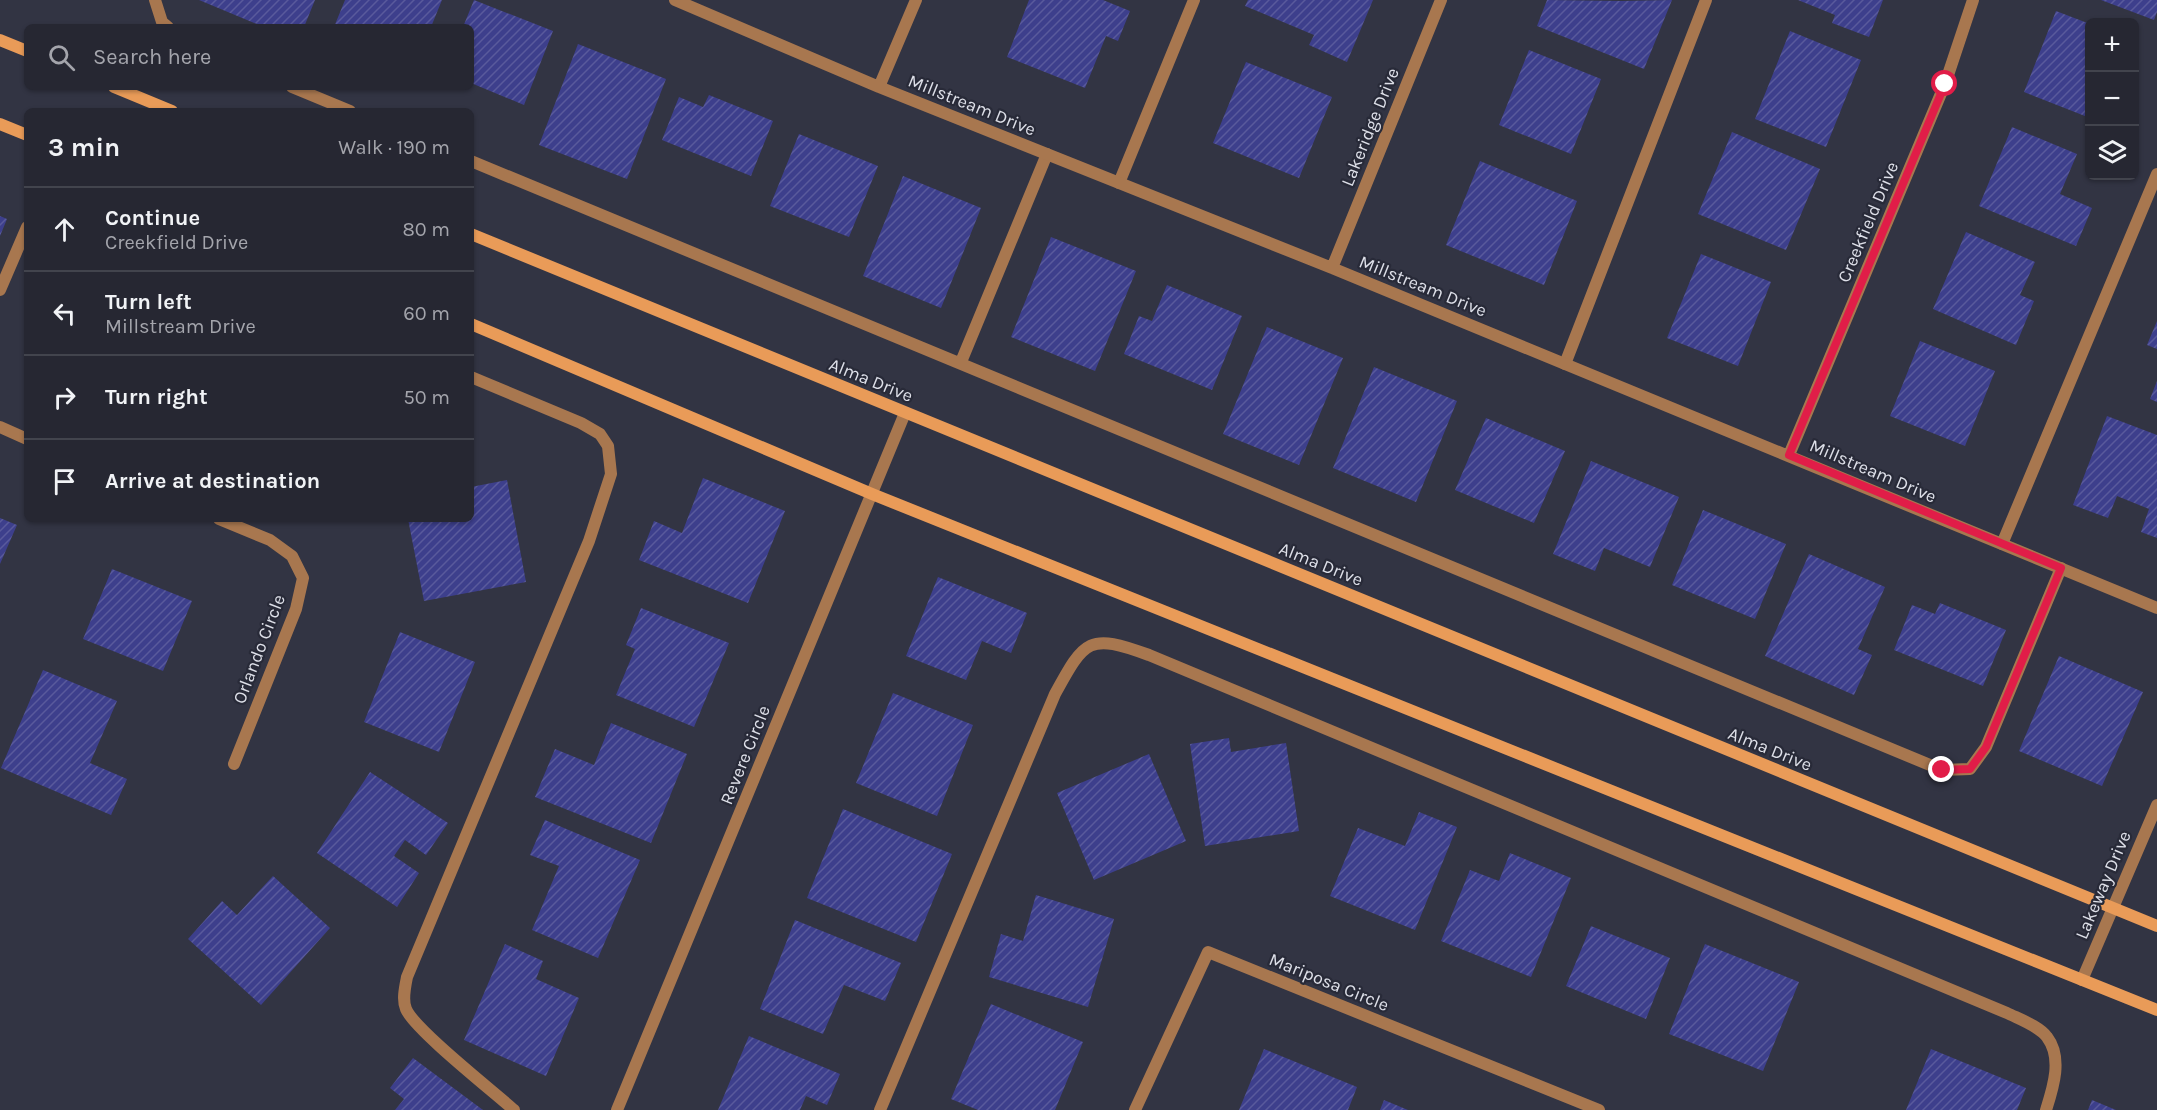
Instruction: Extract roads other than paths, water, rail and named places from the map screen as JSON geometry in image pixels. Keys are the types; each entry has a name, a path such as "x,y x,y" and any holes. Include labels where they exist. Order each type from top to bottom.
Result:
{"main road":[{"path":"0,40 24,50"},
{"path":"121,90 165,108"},
{"path":"0,124 24,134"},
{"name":"Alma Drive","path":"474,235 2157,927"},
{"path":"474,325 872,494 2157,1010"}],"street":[{"path":"155,0 164,24"},
{"name":"Millstream Drive","path":"675,0 879,87 1332,268 2157,608"},
{"path":"879,87 916,0"},
{"path":"1119,183 1194,0"},
{"name":"Lakeridge Drive","path":"1332,268 1441,0"},
{"path":"1564,364 1706,0"},
{"name":"Creekfield Drive","path":"1789,455 1945,84 1973,0"},
{"path":"299,90 343,108"},
{"path":"961,362 1047,154"},
{"path":"474,162 961,362 1383,541 1942,770 1970,769 1986,747 2061,568"},
{"path":"2002,544 2157,174"},
{"path":"0,290 24,234"},
{"path":"474,378 581,423 600,434 608,446 610,474 589,541 407,977 404,994 406,1010 425,1032 514,1110"},
{"name":"Revere Circle","path":"617,1110 905,414"},
{"path":"0,427 24,438"},
{"name":"Orlando Circle","path":"226,522 277,545 291,556 303,578 296,609 234,764"},
{"path":"880,1110 1055,694 1083,649 1096,642 1115,643 1149,655 2016,1017 2048,1037 2054,1057 2055,1080 2046,1110"},
{"name":"Lakeway Drive","path":"2082,980 2157,805"},
{"name":"Mariposa Circle","path":"1135,1110 1208,952 1599,1110"}]}
